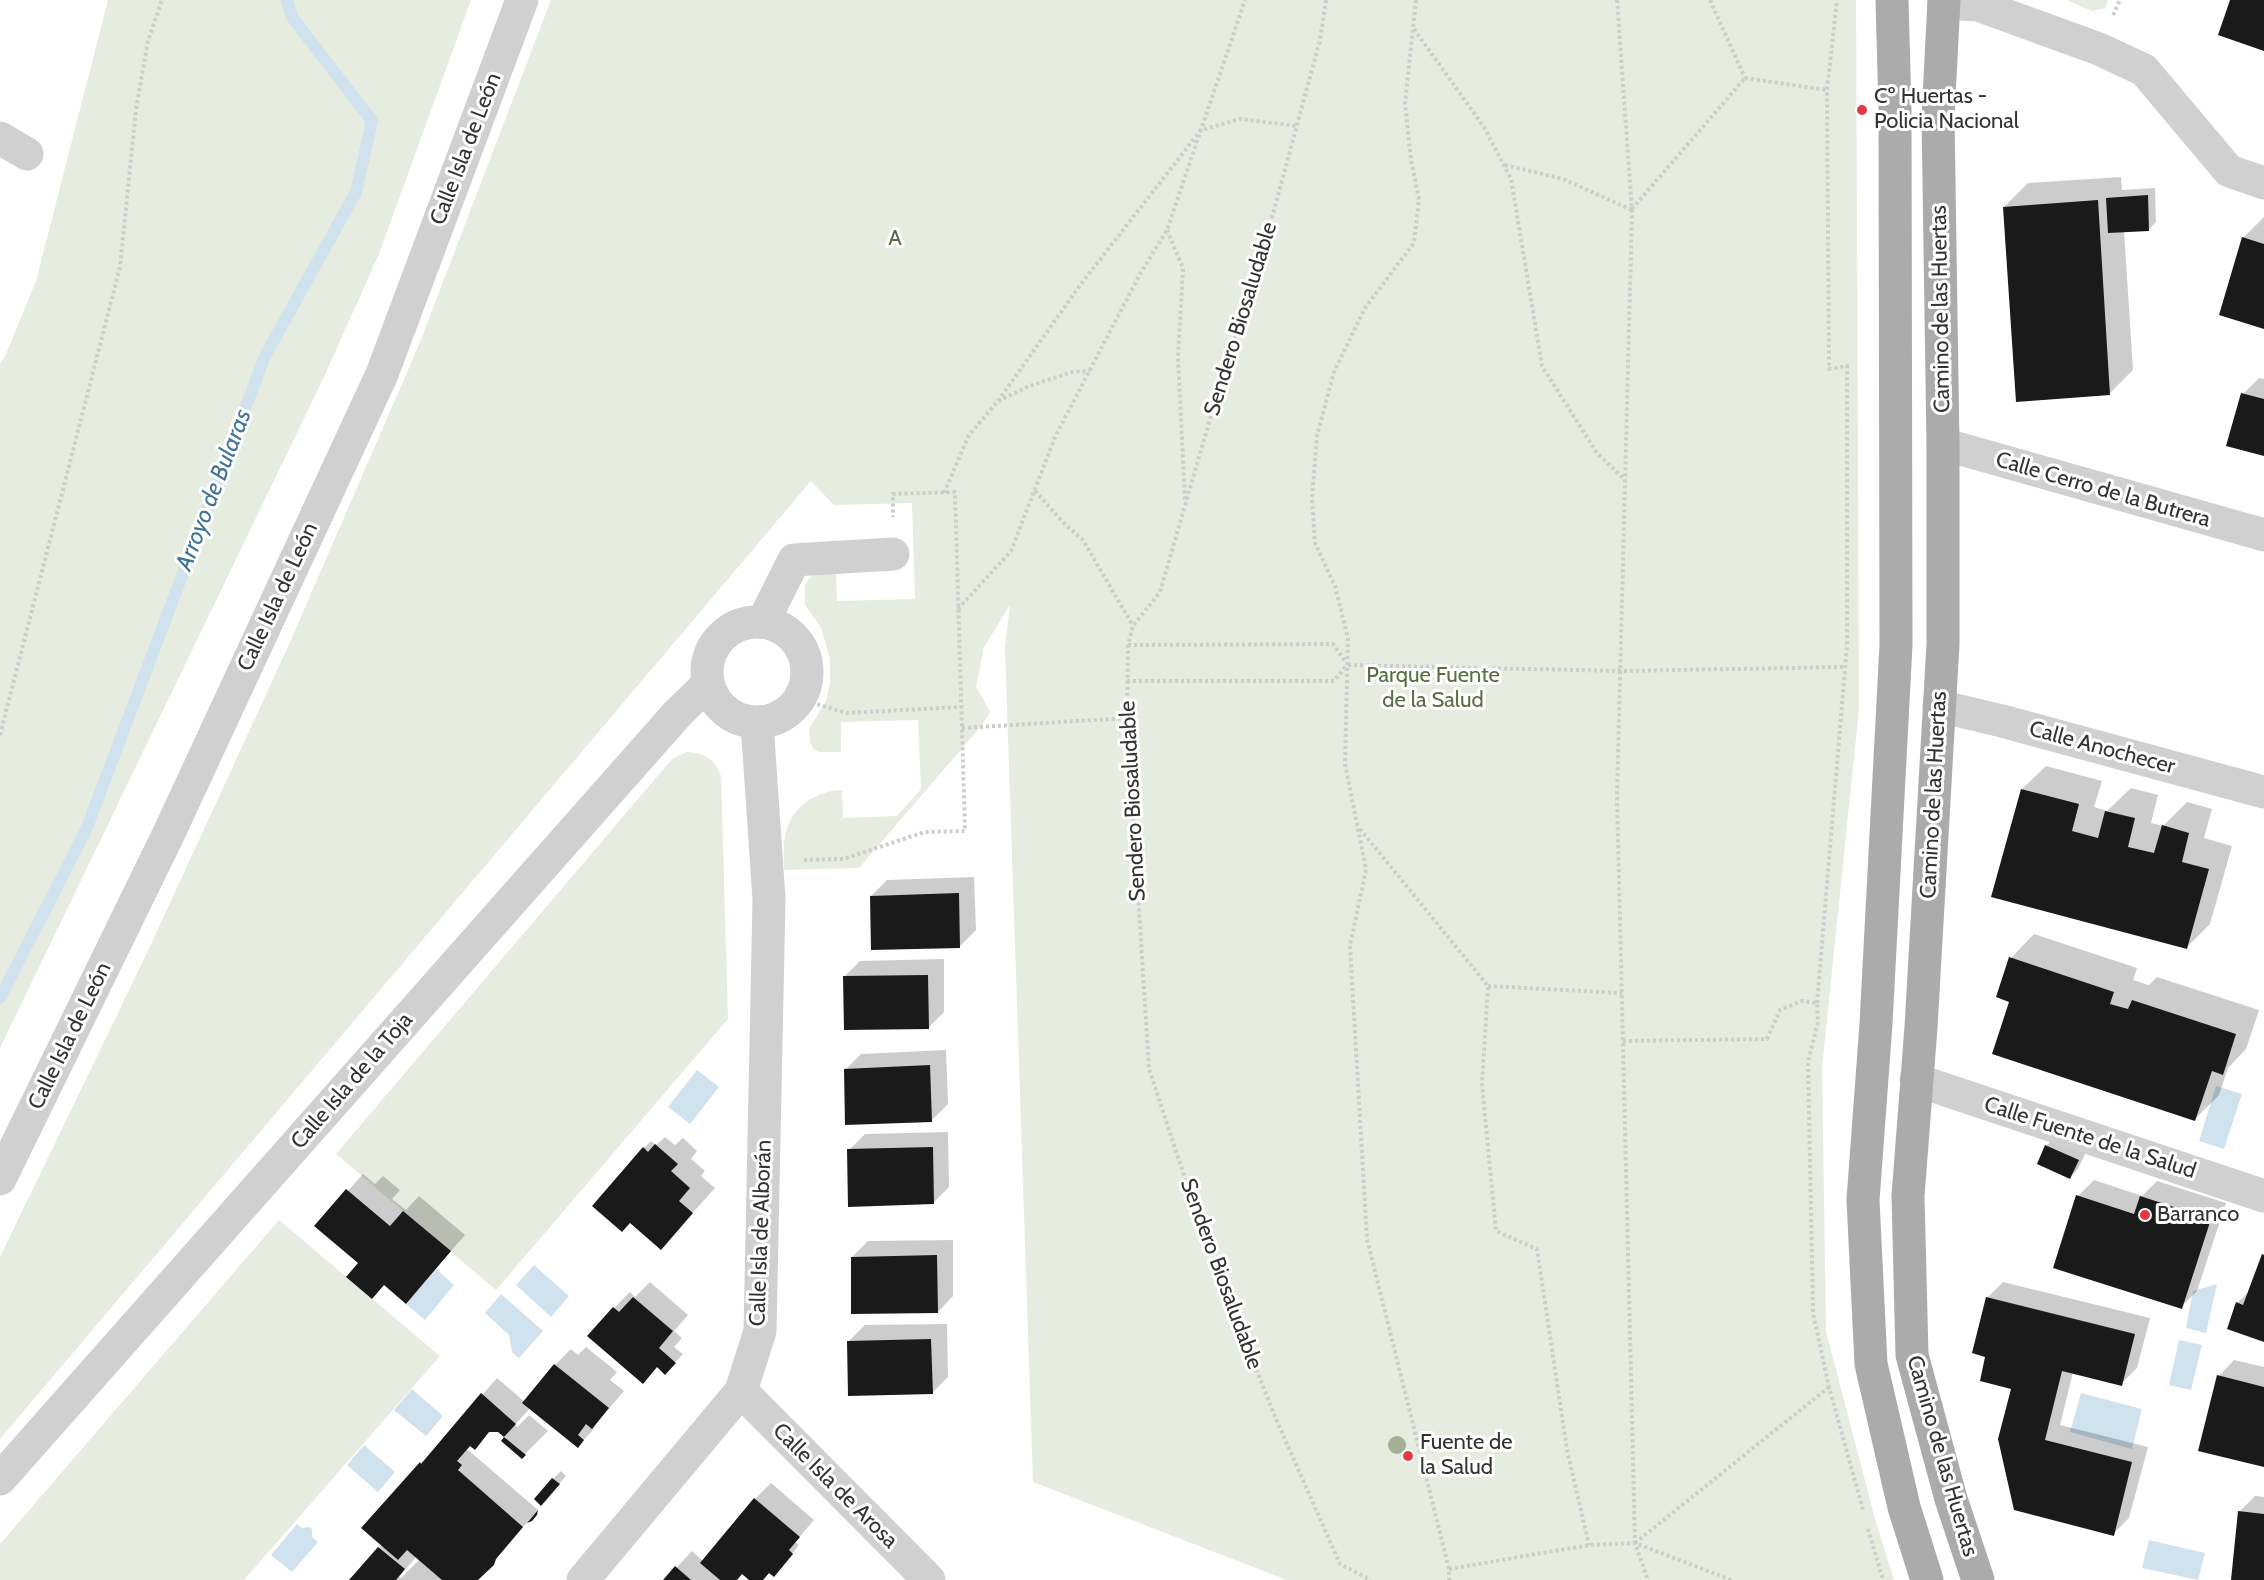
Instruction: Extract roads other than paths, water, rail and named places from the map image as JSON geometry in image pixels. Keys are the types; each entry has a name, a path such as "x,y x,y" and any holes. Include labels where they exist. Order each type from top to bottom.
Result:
{"main road":[{"name":"Camino de las Huertas","path":"1892,0 1895,109 1896,645 1876,1024 1863,1200 1871,1364 1904,1507 1927,1580"},
{"name":"Camino de las Huertas","path":"1944,1 1938,117 1943,444 1943,644 1921,1027 1908,1196 1911,1355 1952,1499 1978,1580"}],"street":[{"name":"Calle Isla de León","path":"0,1179 169,833 382,374 522,0"},
{"path":"1944,1 1978,5 2099,49 2144,70 2229,171 2264,183"},
{"name":"Calle Cerro de la Butrera","path":"1943,444 2264,535"},
{"path":"763,622 794,560 893,554"},
{"path":"747,622 763,622 779,627 793,637 803,651 807,667 806,683 800,699 789,712 774,721 757,723 740,721 726,713 714,700 707,685 706,669 709,653 718,639 731,628 747,622"},
{"name":"Calle Isla de la Toja","path":"0,1479 678,713 707,685"},
{"name":"Calle Anochecer","path":"1939,706 2002,720 2264,792"},
{"name":"Calle Isla de Alborán","path":"583,1580 741,1392 760,1331 769,899 757,723"},
{"name":"Calle Fuente de la Salud","path":"1916,1080 2264,1196"},
{"name":"Calle Isla de Arosa","path":"741,1392 929,1580"}],"water":[{"path":"697,1070 719,1087 690,1124 668,1107"},
{"path":"2216,1086 2242,1094 2224,1149 2199,1141"},
{"path":"534,1265 569,1296 551,1317 516,1285"},
{"path":"436,1269 454,1285 425,1320 406,1304"},
{"path":"2217,1284 2206,1333 2186,1328 2193,1291"},
{"path":"501,1294 543,1331 519,1358 512,1352 509,1335 485,1313"},
{"path":"2179,1340 2202,1345 2191,1390 2169,1385"},
{"path":"412,1389 443,1416 426,1436 394,1410"},
{"path":"2081,1393 2142,1409 2132,1449 2070,1432"},
{"path":"364,1445 395,1472 378,1492 347,1465"},
{"path":"297,1524 302,1528 312,1529 312,1537 318,1542 292,1572 271,1555"},
{"path":"2149,1540 2205,1553 2198,1580 2142,1568"}],"waterway":[{"name":"Arroyo de Bularas","path":"0,998 86,830 265,356 356,192 372,121 292,17 287,0"}],"place":[{"name":"Cº Huertas - Policia Nacional","path":"1862,110"},
{"name":"Barranco","path":"2145,1215"},
{"name":"Fuente de la Salud","path":"1408,1456"}],"park label":[{"name":"A","path":"895,239"},
{"name":"Parque Fuente de la Salud","path":"1433,688"}]}
